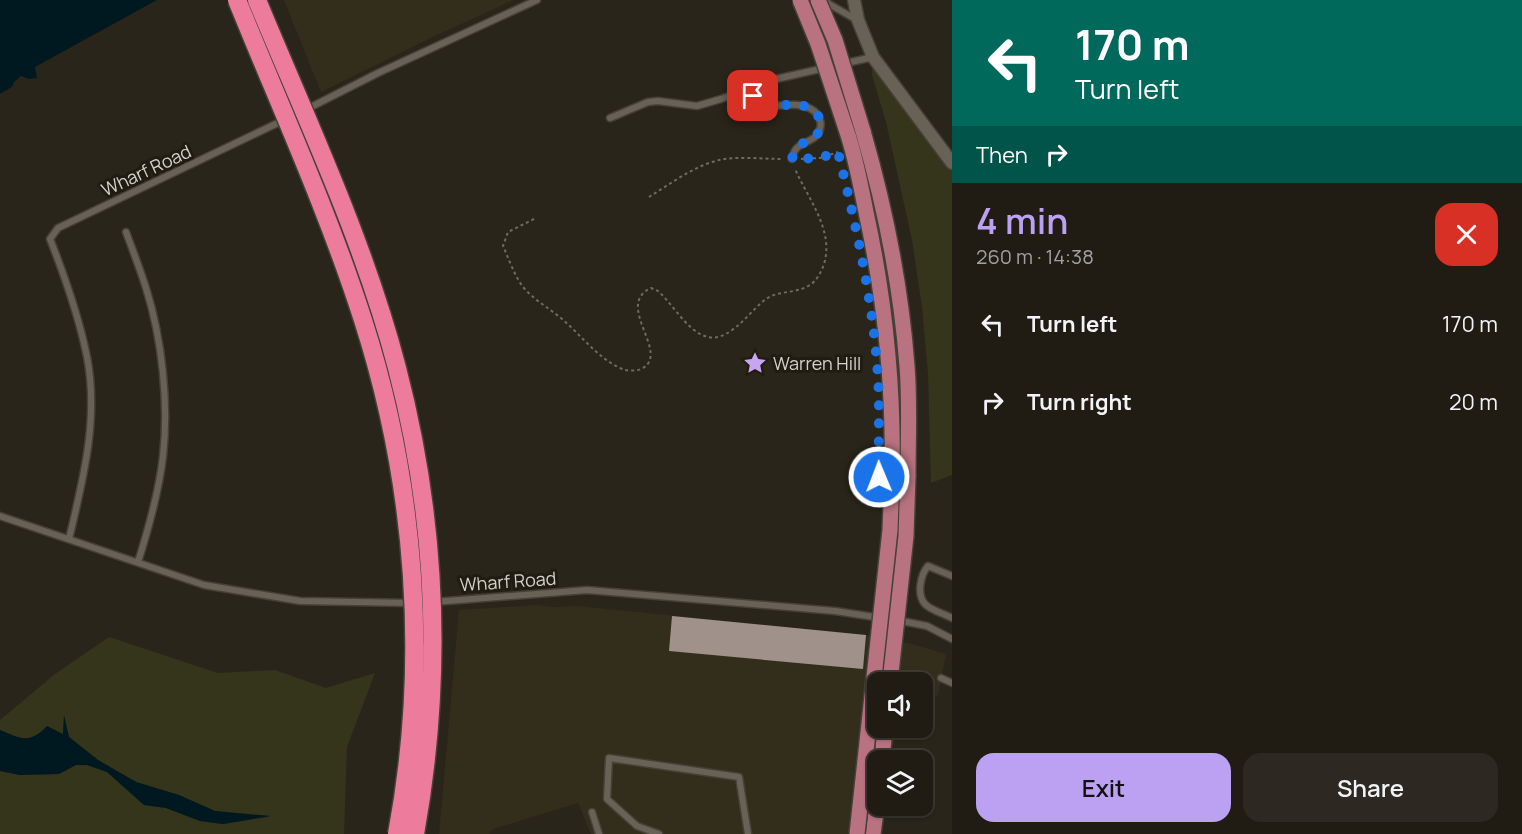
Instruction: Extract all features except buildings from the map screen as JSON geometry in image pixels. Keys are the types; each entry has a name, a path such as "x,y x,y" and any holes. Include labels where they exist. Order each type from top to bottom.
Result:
{"highway":[{"path":"237,0 350,280 375,360 394,435 410,545 414,622 411,729 397,834"},
{"path":"257,0 338,195 370,281 397,367 416,453 428,542 433,636 429,741 415,834"}],"main road":[{"path":"801,0 856,133 885,312 891,375 890,530 857,834"},
{"path":"818,0 835,40 856,133 891,253 901,311 907,367 908,476 906,536 891,672"},
{"path":"873,834 875,816"}],"street":[{"path":"854,0 858,21 873,57 952,163"}],"lane":[{"name":"Wharf Road","path":"69,539 85,471 91,411 88,358 66,280 50,239 58,228 242,141 378,73 537,0"},
{"path":"825,0 858,21"},
{"path":"610,118 658,100 697,106 776,79 873,57"},
{"path":"752,88 753,96 760,104 768,106 805,105 815,111 820,119 820,128 815,137 798,147 792,159"},
{"path":"126,232 147,290 165,393 164,454 160,481 152,519 138,562"},
{"name":"Wharf Road","path":"0,516 204,585 300,601 411,603 587,590 835,611 927,626 952,639"},
{"path":"952,576 928,566 923,572 920,592 925,604 952,618"},
{"path":"941,678 952,683"},
{"path":"658,834 637,826 607,799 609,759 739,777 748,834"},
{"path":"592,812 599,834"}],"path":[{"path":"649,197 694,170 717,160 820,158 838,152 837,146"},
{"path":"534,219 508,231 503,246 521,284 531,296 564,320 610,363 628,370 642,369 651,358 638,313 638,304 644,291 651,288 658,291 693,330 704,338 719,338 733,330 767,298 775,294 803,289 813,284 825,262 825,233 792,159"}],"shaded area":[{"path":"284,0 514,0 321,92"},
{"path":"536,605 577,606 866,635 912,644 946,654 938,696 933,695 933,672 867,672 867,738 896,738 891,750 867,750 867,803 854,834 591,834 578,803 493,829 489,834 439,834 459,610"}],"green space":[{"path":"873,57 952,163 952,475 931,483 928,374 922,307 912,240 886,122 872,75"},
{"path":"109,637 218,673 275,670 326,688 375,673 347,747 344,834 0,834 0,771 20,775 59,774 76,765 87,765 107,772 144,805 166,808 200,821 223,824 268,817 215,811 179,795 136,782 98,760 69,737 64,718 63,734 21,739 0,730 0,720 55,674"}],"water":[{"path":"0,0 157,0 35,67 37,78 29,79 21,76 12,87 0,94"},
{"path":"64,715 69,737 98,760 136,782 179,795 215,811 271,816 223,824 200,821 166,808 144,805 107,772 87,765 76,765 59,774 20,775 0,771 0,730 14,736 30,738 47,726 63,734"}],"place":[{"name":"Warren Hill","path":"755,363"}],"route":[{"path":"753,96 760,104 768,106 805,105 815,111 820,119 820,128 815,137 798,147 792,159 820,158 838,152 864,260 872,322 878,378 879,477"}]}
